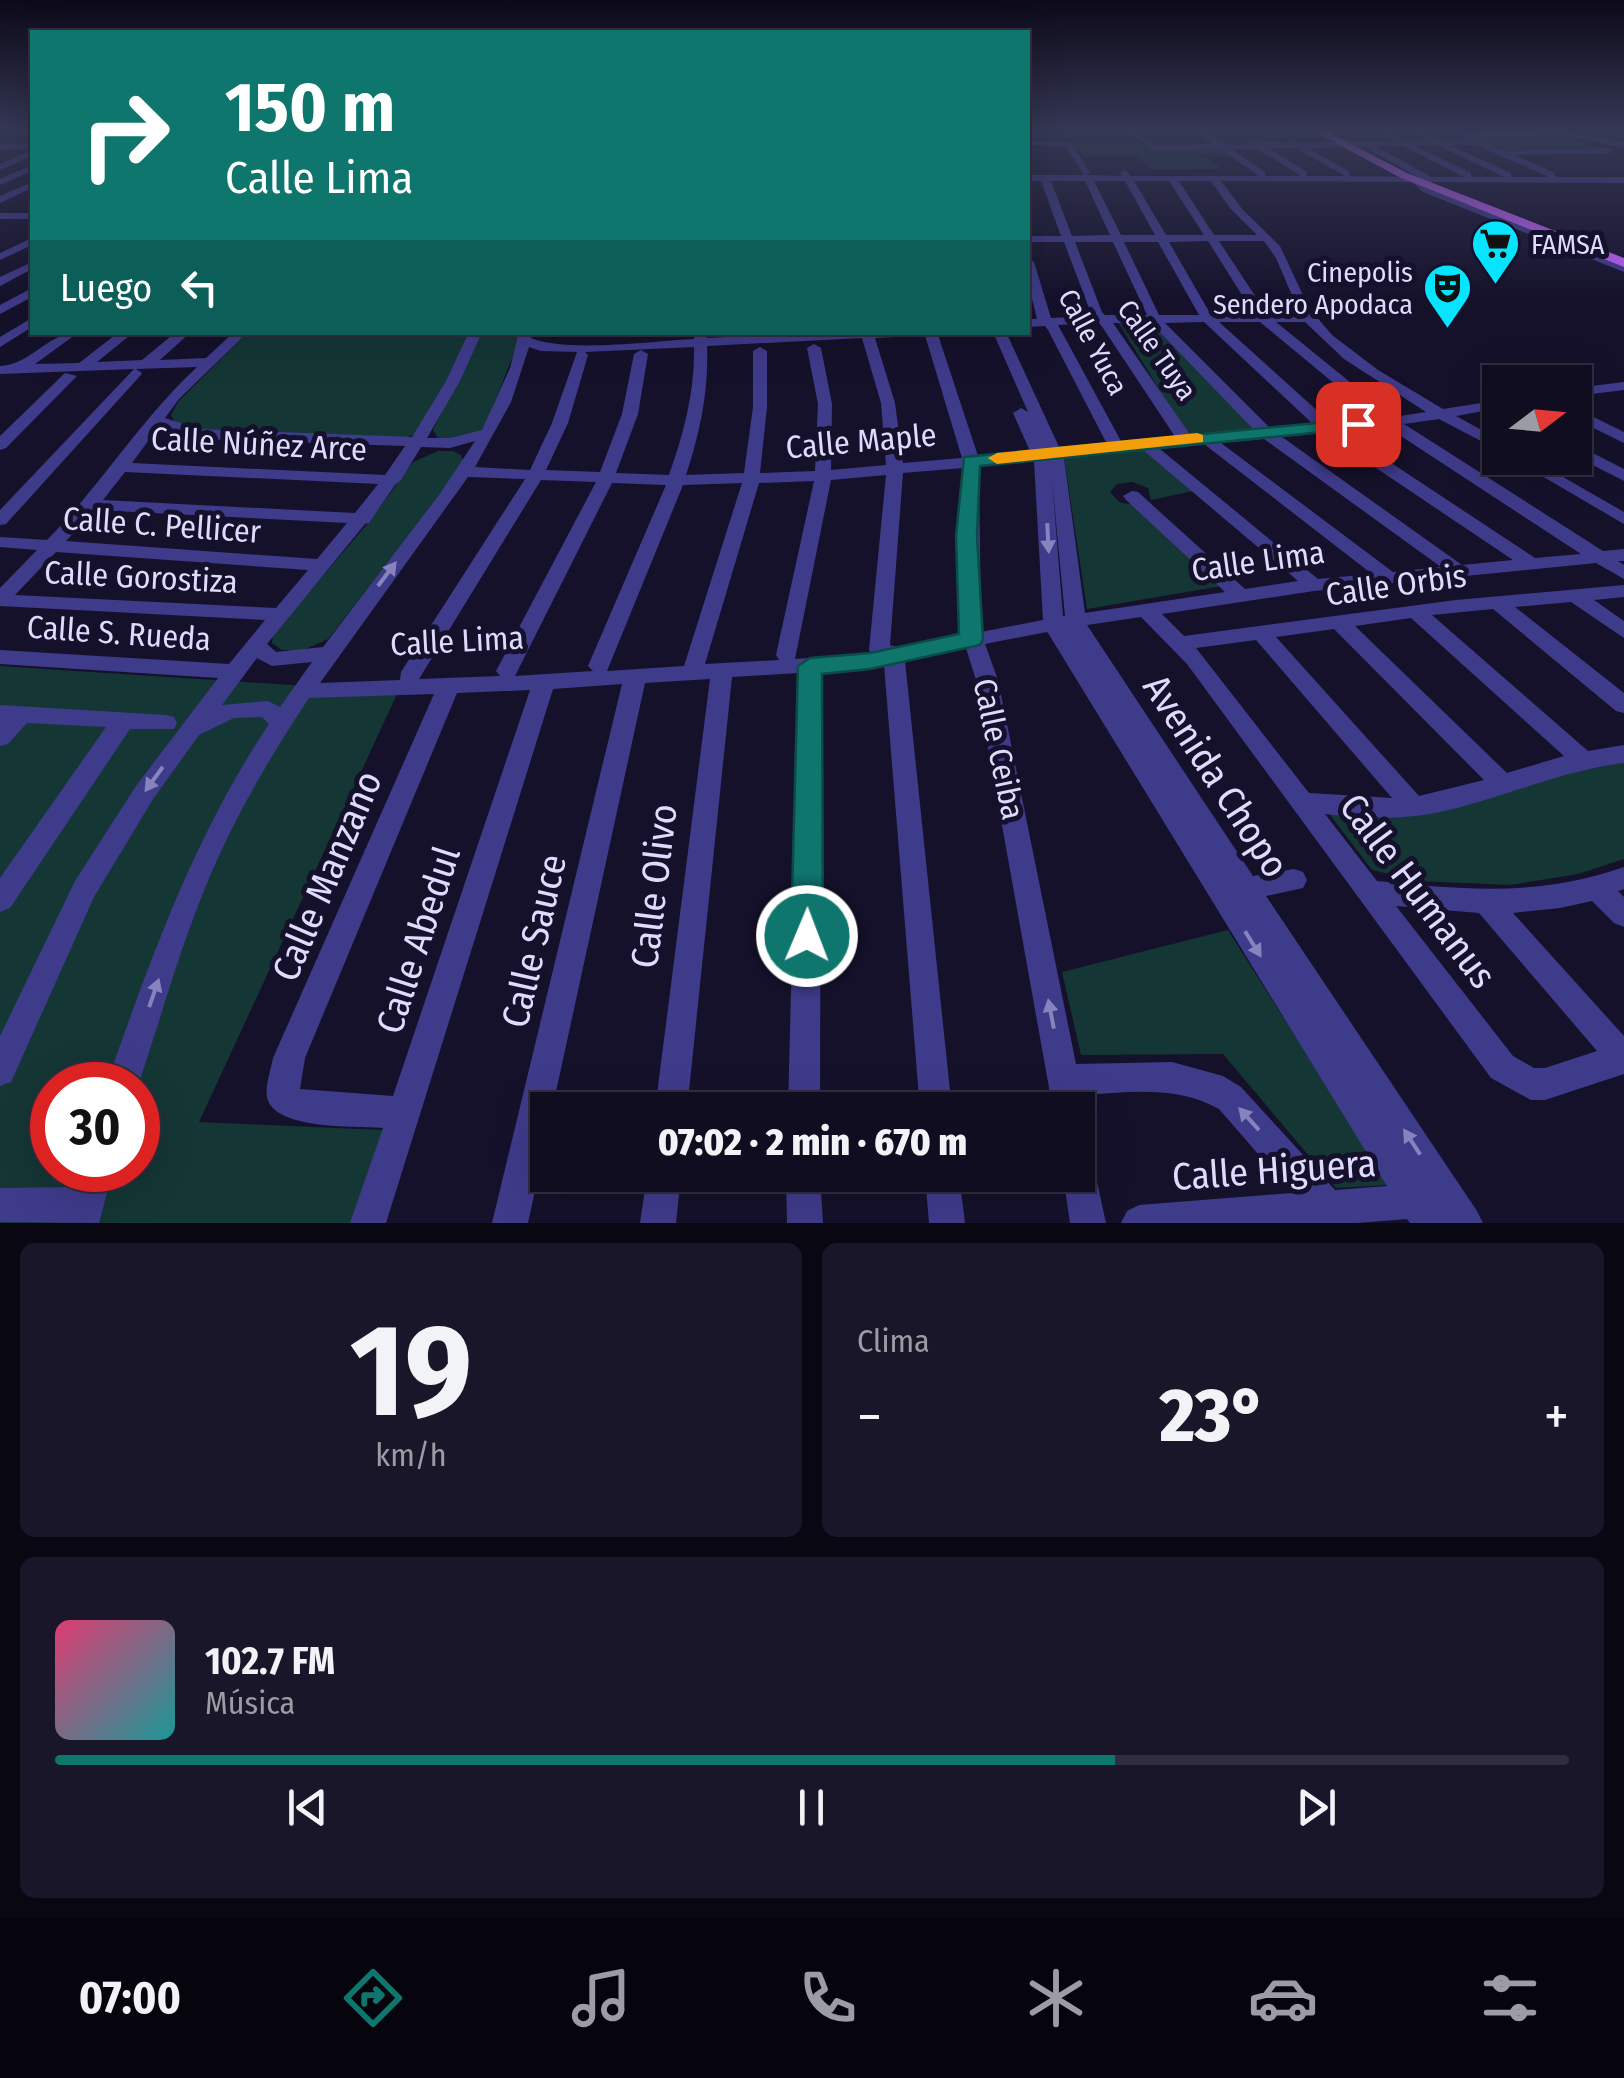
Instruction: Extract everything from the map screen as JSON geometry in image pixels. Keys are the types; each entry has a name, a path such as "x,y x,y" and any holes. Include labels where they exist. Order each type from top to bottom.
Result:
{"main road":[{"path":"1436,187 1624,263"},
{"path":"1442,187 1624,263"},
{"path":"1462,187 1466,195"}],"street":[{"path":"0,202 30,187"},
{"name":"Calle Tuya","path":"1049,187 1100,318 1185,439"},
{"path":"1091,187 1156,319 1266,433 1457,570"},
{"path":"1134,187 1207,318 1326,427 1530,563"},
{"path":"1181,187 1263,318 1390,422 1614,556 1624,572"},
{"path":"1220,187 1246,224 1272,244 1308,318 1399,390 1482,435"},
{"path":"0,202 30,203"},
{"path":"0,220 30,220"},
{"path":"0,220 30,220"},
{"path":"1030,239 1264,238"},
{"path":"0,257 30,242"},
{"path":"1,281 30,266"},
{"name":"Calle Yuca","path":"1030,269 1046,321 1054,328 1116,446"},
{"path":"1,281 30,281"},
{"path":"0,310 30,293"},
{"path":"1030,323 1100,318 1308,318"},
{"path":"0,343 30,323"},
{"path":"6,376 68,335"},
{"path":"0,445 76,372 124,335"},
{"path":"0,520 139,370 180,335"},
{"path":"0,599 91,505 156,420 202,368 239,335"},
{"path":"0,1071 97,866 147,788 178,726 257,647 278,614 393,480 415,448 474,335"},
{"path":"309,684 407,683 536,475 560,423 584,335"},
{"name":"Calle Ceiba","path":"931,335 970,461 966,536 971,639 986,680 1065,1092"},
{"name":"Avenida Chopo","path":"986,335 1046,453"},
{"name":"Avenida Chopo","path":"999,335 1046,453 1046,500 1063,622 1233,891 1423,1212"},
{"path":"130,1062 188,895 247,777 328,652 467,465 520,363 526,336 541,347 582,351"},
{"path":"520,363 642,344 872,336 888,402 895,469 893,652 934,1092"},
{"path":"804,1092 798,661 823,476 826,404 812,340"},
{"path":"693,666 751,480 760,408 758,342"},
{"path":"599,666 677,480 696,404 701,343"},
{"path":"507,671 606,478 630,414 642,344"},
{"path":"6,376 202,368"},
{"path":"1592,390 1624,386"},
{"name":"Calle Maple","path":"415,448 448,448 467,465 536,475 751,480 1390,422 1482,408"},
{"path":"156,420 196,434 415,448 457,443 486,434"},
{"path":"1592,422 1624,438"},
{"name":"Calle Tuya","path":"1205,438 1387,576"},
{"path":"1144,443 1314,585"},
{"path":"1592,458 1624,476"},
{"name":"Calle Núñez Arce","path":"122,467 393,480"},
{"path":"1549,475 1624,519"},
{"path":"1132,496 1242,596"},
{"path":"91,505 363,519"},
{"name":"Calle C. Pellicer","path":"0,542 52,549 321,565"},
{"name":"Calle Lima","path":"407,683 448,687 634,677 693,666 722,671 893,652 1314,585 1614,556"},
{"name":"Calle Orbis","path":"1187,648 1261,633 1416,611 1624,591"},
{"path":"1576,596 1624,632"},
{"name":"Calle Gorostiza","path":"0,599 278,614"},
{"path":"1498,602 1624,705"},
{"name":"Calle Humanus","path":"1155,610 1502,1068 1516,1078 1544,1084 1624,1059"},
{"path":"1416,611 1580,758"},
{"path":"1340,623 1501,782"},
{"path":"1261,633 1414,807"},
{"path":"257,647 272,659 328,652"},
{"name":"Calle S. Rueda","path":"0,658 234,672"},
{"name":"Calle Lima","path":"407,683 507,671 798,661"},
{"name":"Calle Olivo","path":"673,1092 722,671"},
{"name":"Calle Sauce","path":"510,1223 634,677"},
{"name":"Calle Abedul","path":"368,1223 544,682"},
{"name":"Calle Manzano","path":"404,1113 306,1108 282,1096 289,1058 448,687"},
{"path":"0,738 10,714 178,726 230,710 268,709 282,723"},
{"path":"0,900 123,721"},
{"path":"1299,802 1414,807 1450,800 1580,758 1624,754"},
{"path":"1233,891 1294,880"},
{"path":"1368,891 1488,905 1558,898 1611,884 1624,916"},
{"name":"Avenida Chopo","path":"1233,891 1465,1223"},
{"path":"1488,905 1624,1059"},
{"path":"1088,1092 1189,1078 1211,1084 1230,1098 1330,1210"},
{"path":"658,1223 662,1192"},
{"path":"804,1192 806,1223"},
{"path":"943,1192 946,1223"},
{"path":"1083,1192 1088,1223"},
{"path":"0,1205 84,1214"},
{"name":"Calle Higuera","path":"1139,1223 1330,1210 1423,1212"}],"green space":[{"path":"1118,322 1150,322 1255,429 1187,435"},
{"path":"245,335 468,335 455,367 415,434 405,438 199,431 175,423 171,415 178,402"},
{"path":"480,335 521,335 484,429 478,435 439,440 433,430"},
{"path":"1142,448 1193,491 1151,500 1148,488 1132,482 1117,484 1110,492 1119,502 1134,505 1222,586 1087,609 1064,457"},
{"path":"438,451 453,451 463,461 435,503 328,639 301,651 282,650 272,643 273,634 369,522 413,462"},
{"path":"0,666 398,692 199,1122 383,1130 353,1223 0,1223"},
{"path":"1624,762 1624,859 1578,874 1510,885 1418,881 1372,870 1327,811 1415,813 1471,804 1511,785"},
{"path":"1228,930 1389,1185 1336,1188 1223,1054 1081,1055 1062,972"}],"slow traffic":[{"path":"997,458 1197,438"}],"place":[{"name":"FAMSA","path":"1496,286"},
{"name":"Cinepolis Sendero Apodaca","path":"1448,330"}],"route":[{"path":"807,936 810,666 895,657 971,639 966,536 970,461 1358,424"}]}
